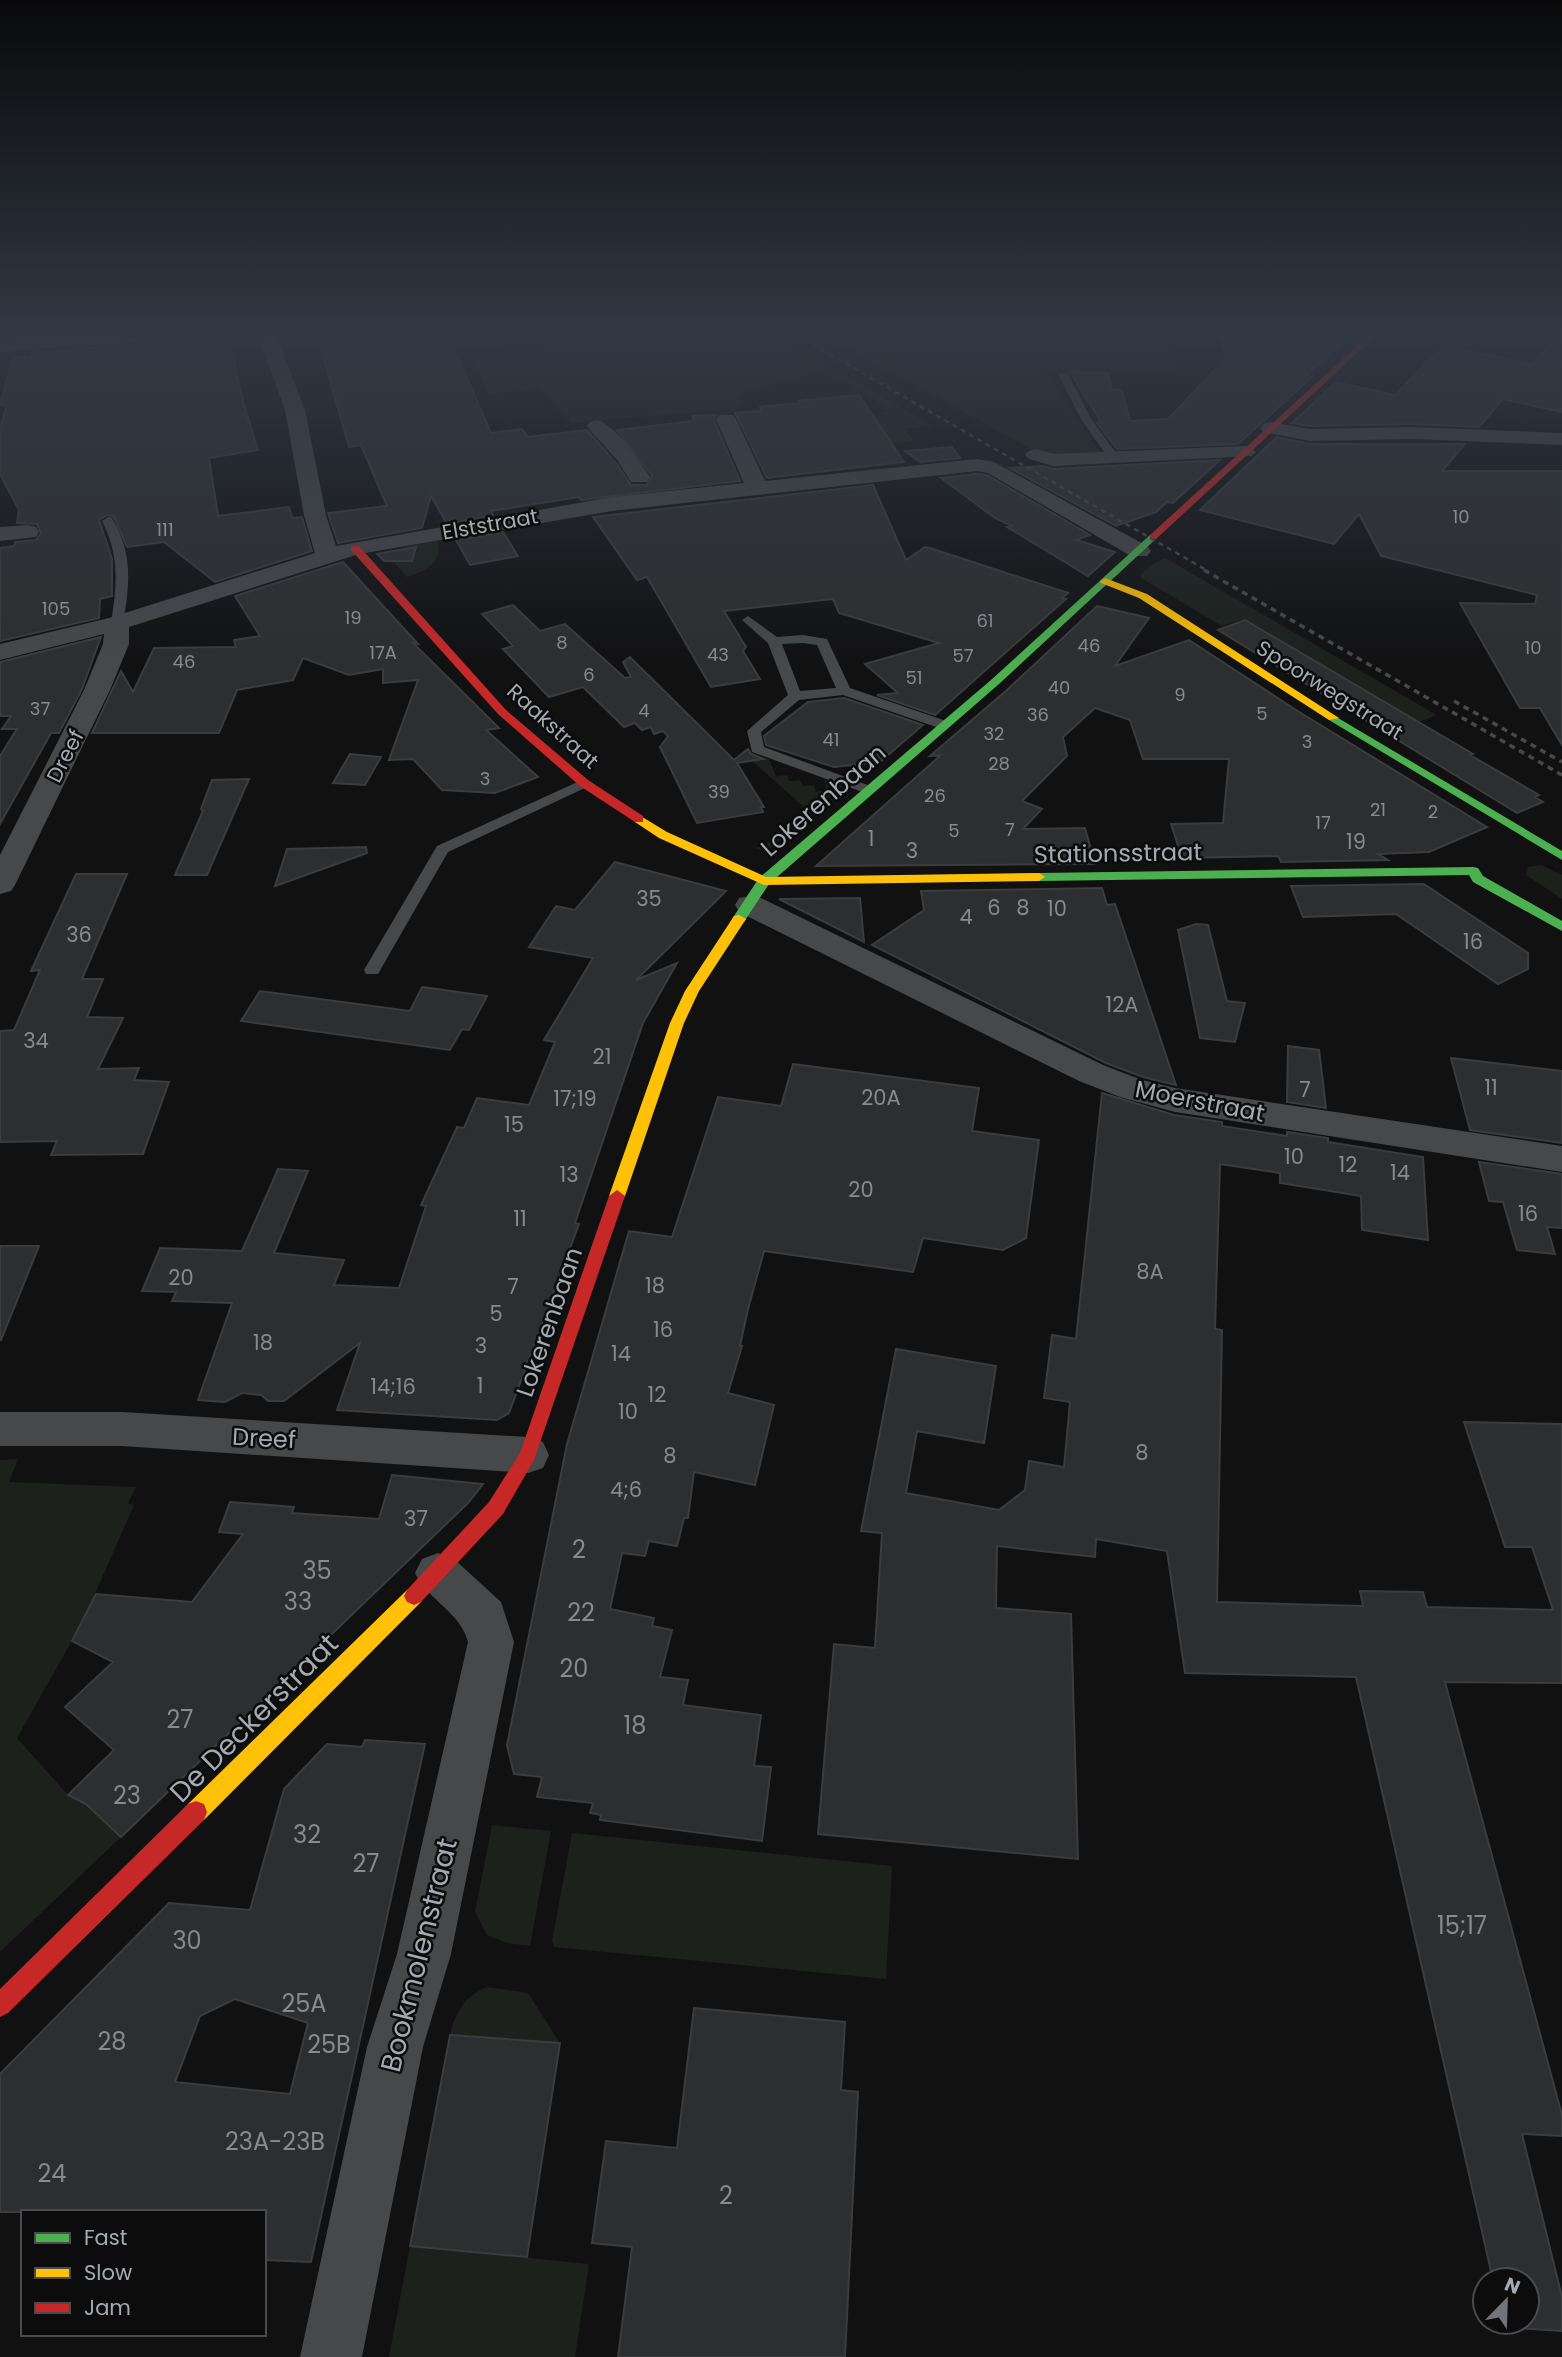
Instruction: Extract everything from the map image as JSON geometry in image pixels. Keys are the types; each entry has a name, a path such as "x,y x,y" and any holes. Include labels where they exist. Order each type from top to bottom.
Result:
{"street":[{"path":"302,445 316,515 328,557"},
{"path":"615,445 626,457 645,489"},
{"path":"738,445 758,489"},
{"name":"Lokerenbaan","path":"528,1455 677,1023 692,991 757,893 868,790 1139,551 1252,445"},
{"path":"1036,455 1053,460 1245,452"},
{"name":"Elststraat","path":"0,652 117,623 355,548 506,520 612,504 645,489 758,489 977,465 994,468 1139,551"},
{"path":"0,534 27,532"},
{"name":"Raakstraat","path":"355,548 502,712 584,783 757,893"},
{"name":"Spoorwegstraat","path":"1105,581 1143,596 1523,840 1562,856"},
{"name":"Dreef","path":"0,885 97,690 116,644 117,623"},
{"path":"1485,858 1475,863 1473,871 1478,878 1562,927"},
{"name":"Stationsstraat","path":"757,893 1473,871"},
{"name":"Moerstraat","path":"757,893 1091,1073 1132,1089 1175,1100 1562,1159"},
{"name":"Dreef","path":"0,1429 122,1430 528,1455"},
{"name":"De Deckerstraat","path":"0,2005 438,1573 496,1507 528,1455"},
{"name":"Bookmolenstraat","path":"331,2357 395,2047 424,1954 491,1642 485,1617 438,1573"}],"lane":[{"path":"1104,445 1113,457"},
{"path":"108,521 126,566 117,623"},
{"path":"748,620 774,641 795,696"},
{"path":"774,641 803,639 822,642 844,691"},
{"path":"868,790 757,749 754,731 795,696 844,691 944,725"},
{"path":"372,970 442,849 584,783"}],"shaded area":[{"path":"1024,445 1095,445 1100,453 1044,456"},
{"path":"437,541 439,548 436,560 420,572 407,577 394,562 412,561 413,557 396,555 405,546"},
{"path":"1165,558 1437,715 1419,722 1243,619 1222,626 1141,578 1140,575 1151,565"},
{"path":"745,750 769,759 776,776 787,775 789,781 800,780 803,786 814,785 816,792 826,790 825,780 843,786 770,848 755,848 764,846 806,809 751,760"},
{"path":"1541,865 1562,875 1562,899 1526,875 1528,867"},
{"path":"18,1459 9,1482 136,1487 128,1503 134,1505 83,1621 17,1738 68,1795 86,1804 121,1837 0,1952 0,1460"},
{"path":"492,1825 551,1831 530,1946 507,1943 487,1935 475,1912"},
{"path":"572,1833 892,1866 886,1979 554,1947 552,1941"},
{"path":"487,1987 528,1993 560,2043 450,2035 462,2006 473,1995"},
{"path":"410,2246 589,2264 575,2357 389,2357"}],"building":[{"path":"0,445 256,445 258,450 209,458 218,516 289,507 292,518 302,517 312,551 215,582 164,542 127,547 114,517 107,515 99,520 112,559 112,596 100,599 99,618 0,641 0,548 14,546 15,542 36,540 41,533 37,524 17,523 19,510 0,474"},
{"path":"348,445 600,445 631,485 647,485 652,476 628,445 725,445 740,481 581,500 579,497 491,511 493,515 447,524 431,496 422,528 338,543 328,513 387,506 361,445"},
{"path":"751,445 893,445 904,462 767,478"},
{"path":"1114,445 1214,445 1117,449"},
{"path":"1269,445 1464,445 1442,471 1562,471 1562,745 1540,708 1520,708 1460,603 1535,604 1537,595 1381,556 1359,514 1334,544 1200,510"},
{"path":"952,447 960,458 920,462 905,451"},
{"path":"1220,460 1173,503 1167,502 1156,512 1116,526 1010,468 1043,466 1053,469"},
{"path":"987,475 1090,535 1076,540 1115,552 1088,576 1007,527 1012,526 995,518 941,478"},
{"path":"873,485 906,560 925,547 930,548 1068,593 1062,598 1066,599 935,715 877,695 898,693 865,664 939,643 839,613 833,599 724,611 746,647 743,651 760,679 711,687 647,577 637,580 593,517"},
{"path":"503,532 518,556 470,565 456,540"},
{"path":"416,547 412,561 384,561 377,554"},
{"path":"343,562 418,644 413,643 499,728 486,730 538,777 495,793 442,790 413,759 389,760 418,680 383,683 383,669 349,675 303,658 293,680 237,690 219,733 92,733 121,671 133,692 154,648 236,647 234,640 260,636 235,596"},
{"path":"513,605 540,631 565,624 625,678 631,677 623,662 630,657 734,760 748,749 751,754 763,759 737,763 764,807 761,807 763,812 697,823 660,747 668,736 663,731 654,734 651,727 642,730 635,723 624,727 583,687 549,697 503,649 513,646 482,614"},
{"path":"1097,606 1149,618 1115,666 1189,640 1296,710 1487,827 1429,852 1378,854 1388,860 1281,862 1278,856 1182,858 1171,824 1223,823 1229,759 1143,759 1130,720 1095,708 1063,737 1067,756 1022,801 1042,809 1023,829 1085,828 1095,864 816,866 941,755 930,756 1007,690"},
{"path":"1245,620 1473,754 1470,755 1539,795 1535,797 1543,802 1517,813 1218,630"},
{"path":"101,637 82,689 59,733 51,733 0,824 0,756 17,729 2,729 11,716 0,716 0,662"},
{"path":"844,698 923,725 880,762 834,767 766,745 764,736 808,702"},
{"path":"350,754 381,757 365,785 333,783"},
{"path":"249,779 207,875 175,875 203,811 201,809 212,780"},
{"path":"366,847 367,853 275,886 287,849"},
{"path":"615,862 726,891 636,980 677,963 643,1023 575,1223 579,1224 509,1413 497,1420 337,1410 360,1343 284,1401 268,1401 261,1395 242,1393 225,1402 198,1400 232,1303 172,1301 176,1292 142,1291 160,1248 242,1251 278,1169 308,1171 274,1253 344,1260 334,1285 399,1288 426,1206 421,1205 457,1127 464,1128 477,1098 529,1105 555,1042 544,1040 593,958 529,947 556,906 575,910"},
{"path":"76,874 127,874 82,979 103,979 87,1017 123,1018 98,1069 139,1068 134,1080 169,1082 143,1154 51,1155 57,1141 0,1142 0,1031 14,1030 40,970 31,971"},
{"path":"1424,884 1528,953 1528,969 1498,984 1396,914 1303,917 1291,886"},
{"path":"1102,888 1107,905 1115,904 1176,1085 1143,1077 1106,1063 872,945 924,910 921,891"},
{"path":"860,898 864,942 779,899"},
{"path":"1196,924 1208,925 1227,1001 1245,1003 1235,1042 1200,1038 1178,930"},
{"path":"422,987 487,996 469,1030 462,1029 450,1050 241,1021 260,991 410,1011"},
{"path":"1288,1046 1319,1050 1326,1108 1287,1102"},
{"path":"1451,1058 1562,1071 1562,1143 1470,1130"},
{"path":"793,1064 979,1088 972,1131 1039,1140 1026,1238 1003,1250 923,1238 913,1272 764,1251 728,1393 774,1405 755,1485 694,1472 688,1518 684,1518 677,1546 649,1541 645,1556 622,1553 610,1609 654,1618 652,1626 672,1630 660,1677 688,1680 683,1705 761,1715 754,1766 771,1767 762,1841 600,1820 601,1815 590,1813 593,1803 537,1797 542,1777 514,1774 507,1745 567,1444 629,1231 672,1237 718,1097 781,1106"},
{"path":"1102,1093 1174,1115 1222,1122 1222,1126 1287,1136 1287,1132 1328,1138 1328,1142 1423,1157 1428,1240 1362,1230 1361,1196 1280,1183 1280,1173 1220,1164 1215,1329 1222,1330 1217,1602 1363,1606 1360,1591 1423,1592 1427,1607 1553,1610 1532,1547 1505,1547 1464,1422 1562,1424 1562,1683 1445,1682 1562,2115 1562,2136 1522,2134 1562,2297 1562,2331 1541,2330 1541,2266 1490,2266 1356,1677 1185,1673 1167,1551 1096,1539 1095,1557 997,1546 996,1608 1071,1614 1078,1859 818,1834 834,1644 875,1648 882,1533 861,1531 896,1349 996,1366 984,1443 917,1431 906,1493 999,1510 1025,1490 1029,1461 1064,1467 1070,1402 1044,1398 1052,1335 1076,1339"},
{"path":"1479,1162 1562,1174 1562,1228 1547,1227 1555,1254 1517,1250 1503,1202 1489,1201"},
{"path":"0,1246 39,1246 1,1340 0,1339"},
{"path":"392,1475 483,1484 468,1503 121,1837 86,1804 68,1795 114,1750 65,1707 113,1662 72,1641 96,1594 192,1602 243,1534 219,1532 230,1502 294,1507 292,1513 379,1519"},
{"path":"365,1740 425,1744 311,2262 266,2260 266,2210 0,2212 0,2074 169,1903 250,1910 284,1789 327,1744 362,1747","holes":["235,1999 308,2023 290,2094 175,2082 200,2016"]},
{"path":"694,2008 845,2022 841,2090 858,2092 845,2357 618,2357 632,2247 592,2243 606,2141 677,2148"},
{"path":"450,2035 560,2043 527,2257 410,2246"}],"railway":[{"path":"988,445 1208,571"},
{"path":"1204,570 1562,775"},
{"path":"1454,701 1562,762"}],"traffic: fast":[{"path":"739,919 764,881 995,682 1153,537"},
{"path":"1333,718 1562,856"},
{"path":"1039,877 1473,871"},
{"path":"1473,871 1478,879 1562,927"}],"traffic: slow":[{"path":"1105,581 1143,596 1333,718"},
{"path":"639,819 663,835 764,881 1039,877"},
{"path":"617,1196 677,1023 692,991 739,919"},
{"path":"196,1812 414,1596"}],"traffic: jam":[{"path":"1153,537 1253,445"},
{"path":"355,548 502,712 584,783 639,819"},
{"path":"414,1596 496,1508 528,1455 617,1196"},
{"path":"0,2005 196,1812"}]}
